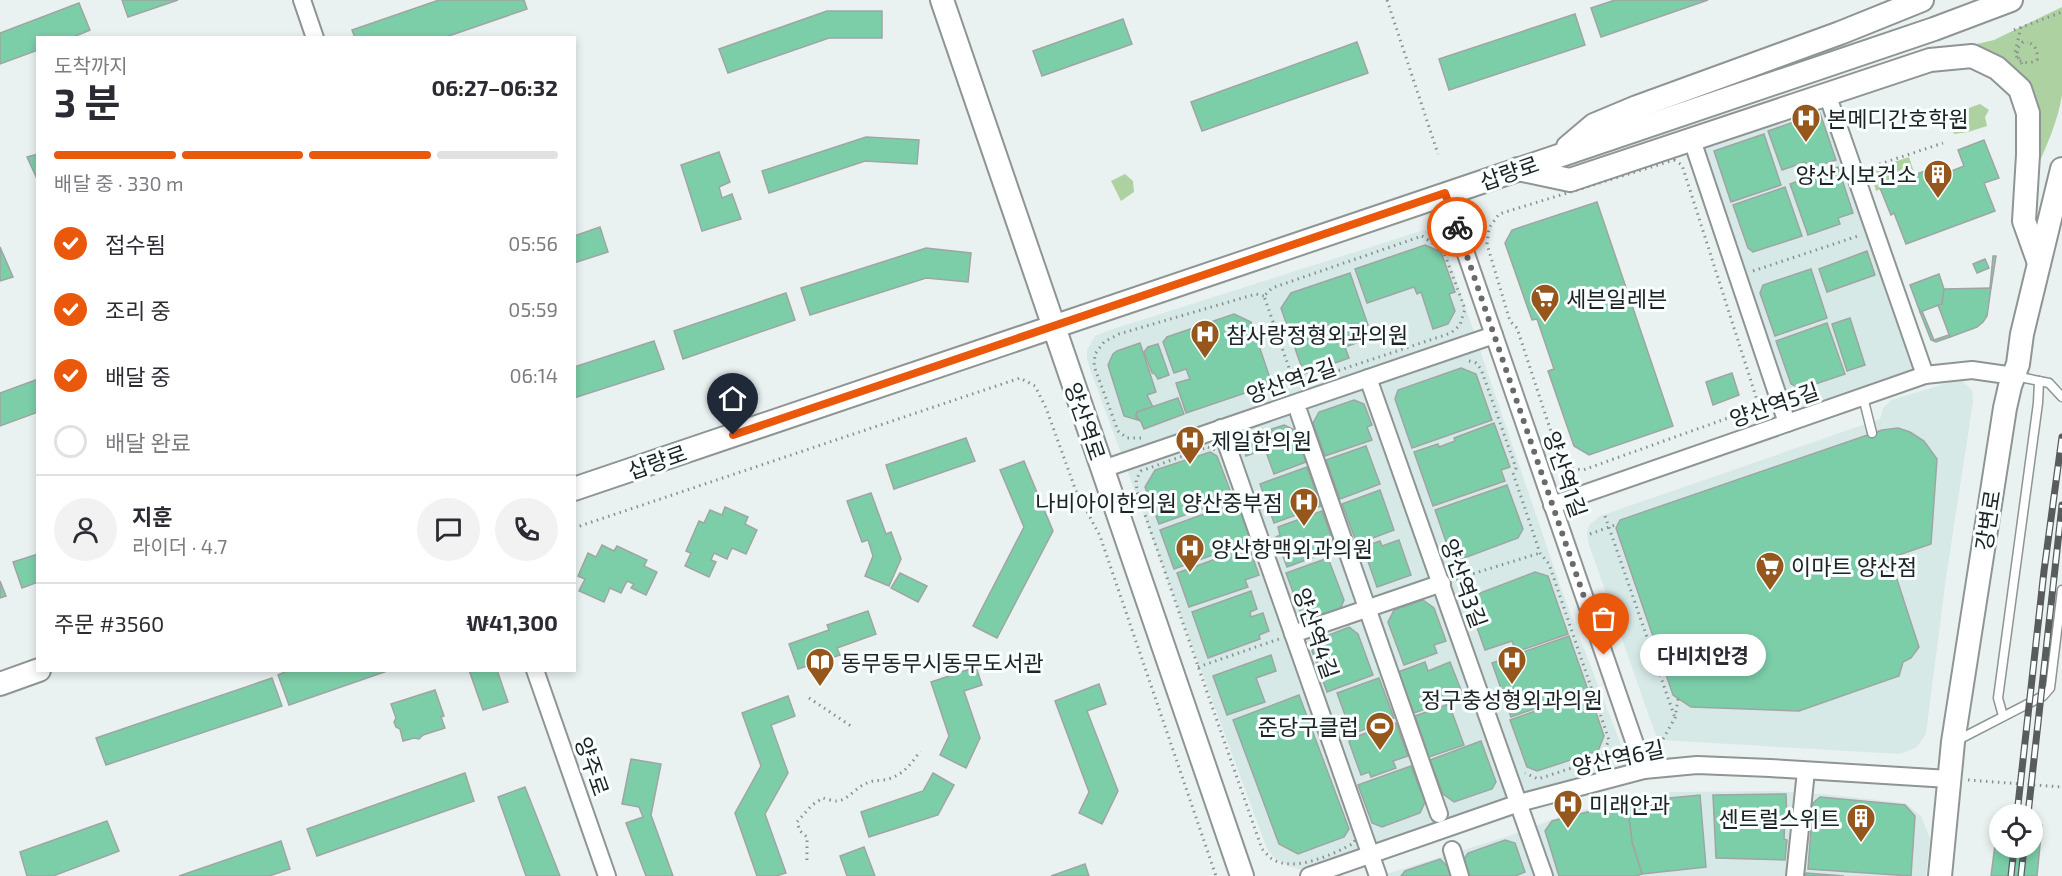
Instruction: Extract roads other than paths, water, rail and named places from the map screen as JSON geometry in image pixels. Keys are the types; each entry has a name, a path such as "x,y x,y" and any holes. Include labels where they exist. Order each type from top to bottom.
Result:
{"street":[{"path":"302,0 314,36"},
{"name":"양산역로","path":"942,0 1242,876"},
{"path":"1557,156 1594,125 1923,0"},
{"name":"삽량로","path":"576,488 1934,29 2010,0"},
{"path":"1517,169 1570,180 1930,60 1972,56 1997,68 2020,89 2028,113 2024,221 2039,263"},
{"path":"1827,94 1925,375"},
{"path":"1692,140 1787,423"},
{"name":"강변로","path":"1940,876 1958,779 1953,742 2005,408 2018,364 2022,334 2062,169"},
{"name":"양산역1길","path":"1445,193 1644,770"},
{"name":"양산역2길","path":"1103,469 1494,335"},
{"name":"양산역5길","path":"1552,505 1925,375 1972,370 2014,376"},
{"name":"양산역3길","path":"1368,378 1544,876"},
{"path":"1299,413 1439,814"},
{"name":"양산역4길","path":"1221,428 1290,635 1378,876"},
{"path":"1290,635 1442,583"},
{"path":"0,684 36,671"},
{"name":"양주로","path":"536,672 607,876"},
{"name":"양산역6길","path":"1309,876 1519,803 1644,770 1696,765 1958,779"},
{"path":"1795,876 1806,771"},
{"path":"1452,850 1460,876"}],"lane":[{"path":"2014,376 2049,383 2062,397"},
{"path":"2003,716 1998,698 2038,403 2039,381"},
{"path":"1863,397 1872,433"},
{"path":"1953,742 2043,696 2050,688 2062,590"}],"railway":[{"path":"2018,804 2044,571 2062,437"},
{"path":"2029,804 2062,505"},
{"path":"2011,876 2013,858"},
{"path":"2021,876 2023,858"}],"place":[{"name":"본메디간호학원","path":"1806,144"},
{"name":"양산시보건소","path":"1938,200"},
{"name":"세븐일레븐","path":"1545,324"},
{"name":"참사랑정형외과의원","path":"1205,360"},
{"name":"제일한의원","path":"1190,466"},
{"name":"나비아이한의원 양산중부점","path":"1304,528"},
{"name":"양산항맥외과의원","path":"1190,574"},
{"name":"이마트 양산점","path":"1770,592"},
{"name":"다비치안경","path":"1604,655"},
{"name":"정구충성형외과의원","path":"1512,686"},
{"name":"동무동무시동무도서관","path":"820,688"},
{"name":"준당구클럽","path":"1380,752"},
{"name":"미래안과","path":"1568,830"},
{"name":"센트럴스위트","path":"1861,844"}]}
